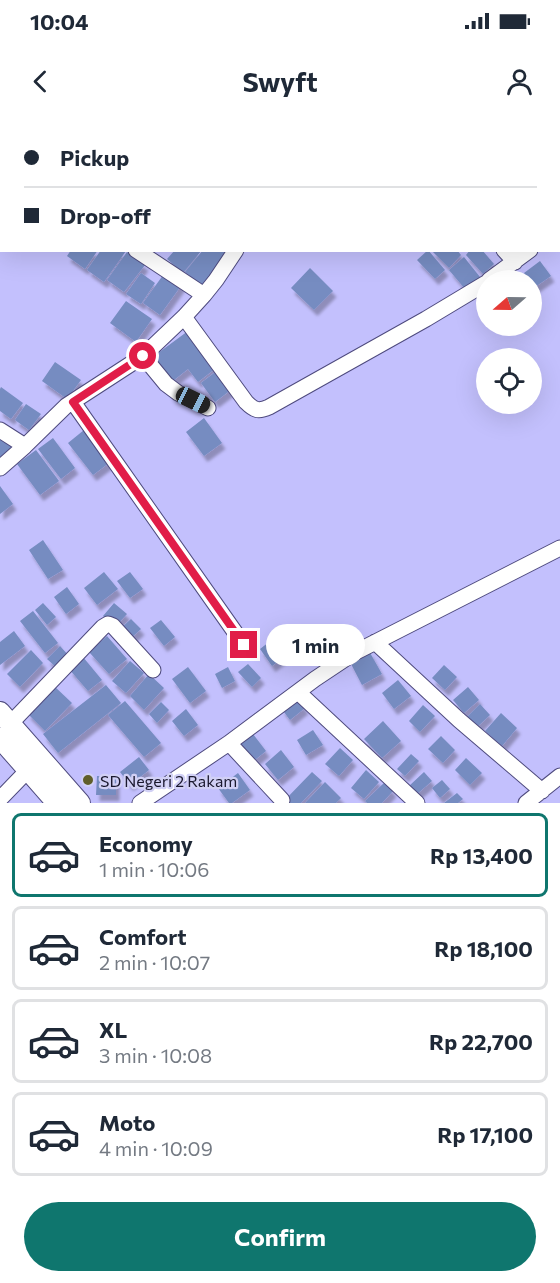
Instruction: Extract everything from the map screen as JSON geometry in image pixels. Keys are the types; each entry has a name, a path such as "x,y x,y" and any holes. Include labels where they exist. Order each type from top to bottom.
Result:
{"main road":[{"path":"3,725 28,770 57,803"},
{"path":"3,725 80,803"}],"street":[{"path":"139,252 204,295"},
{"path":"0,468 55,416 143,356 204,295 235,252"},
{"path":"497,270 509,256"},
{"path":"184,317 246,402 254,409 260,410 426,320 476,289"},
{"path":"143,356 166,384 178,393 208,408"},
{"path":"73,402 244,645"},
{"path":"0,430 25,446"},
{"path":"140,803 229,743 354,653 560,548"},
{"path":"3,725 108,624 113,626 153,670"},
{"path":"375,642 459,720 542,790"},
{"path":"298,692 417,803"},
{"path":"229,743 282,800"},
{"path":"0,799 28,770"},
{"path":"526,803 560,776"}],"building":[{"path":"70,252 97,252 85,269 67,256"},
{"path":"100,252 125,252 104,282 87,270"},
{"path":"127,252 145,265 124,292 107,280"},
{"path":"173,252 200,252 183,273 167,259"},
{"path":"201,252 224,252 227,255 202,286 185,272"},
{"path":"426,252 430,252 445,270 435,279 417,260"},
{"path":"433,252 459,252 461,255 449,268"},
{"path":"468,252 484,252 494,264 487,270 479,270 466,255"},
{"path":"464,257 476,272 476,280 465,289 449,270"},
{"path":"540,261 551,276 542,282 542,270 528,270"},
{"path":"310,268 333,291 314,310 291,288"},
{"path":"166,271 183,283 160,315 143,303"},
{"path":"141,273 155,283 141,304 126,294"},
{"path":"126,301 152,319 136,342 110,323"},
{"path":"188,331 216,368 198,382 188,369 169,384 150,359"},
{"path":"55,362 81,380 67,399 42,381"},
{"path":"218,370 232,389 215,402 201,383"},
{"path":"1,387 23,403 11,419 0,411"},
{"path":"26,404 41,414 29,430 15,420"},
{"path":"204,418 222,443 204,456 186,432"},
{"path":"84,430 109,463 93,475 68,443"},
{"path":"0,437 17,443 0,460"},
{"path":"53,438 75,468 61,479 38,449"},
{"path":"36,450 59,481 40,495 17,464"},
{"path":"0,486 13,504 0,514"},
{"path":"43,540 63,570 48,579 29,550"},
{"path":"104,572 118,589 97,605 84,588"},
{"path":"130,572 143,589 130,598 117,581"},
{"path":"67,587 79,604 66,614 54,597"},
{"path":"43,603 56,617 47,625 35,610"},
{"path":"114,603 127,614 115,627 103,616"},
{"path":"33,611 58,643 45,653 20,621"},
{"path":"131,619 141,629 129,640 120,629"},
{"path":"161,620 175,637 164,646 150,628"},
{"path":"14,631 25,646 0,665 0,642"},
{"path":"278,635 291,652 272,666 260,649"},
{"path":"107,636 127,659 109,674 89,652"},
{"path":"60,646 70,657 58,669 47,659"},
{"path":"31,650 43,663 20,687 7,674"},
{"path":"369,651 382,674 362,685 350,662"},
{"path":"83,657 102,680 88,691 69,669"},
{"path":"130,661 144,673 126,693 112,681"},
{"path":"248,664 261,678 252,687 238,672"},
{"path":"444,665 457,677 445,690 432,678"},
{"path":"188,667 206,691 190,703 172,679"},
{"path":"228,667 235,681 222,688 215,674"},
{"path":"149,674 164,688 144,710 130,696"},
{"path":"398,680 411,696 394,709 382,693"},
{"path":"53,685 72,703 45,731 27,713"},
{"path":"106,685 121,703 58,753 43,734"},
{"path":"468,687 479,700 464,713 453,700"},
{"path":"296,697 305,708 290,720 281,708"},
{"path":"125,701 161,743 144,757 108,715"},
{"path":"161,702 169,710 157,723 149,714"},
{"path":"480,704 490,715 476,728 466,718"},
{"path":"423,705 435,716 420,732 409,721"},
{"path":"186,709 198,725 184,736 172,721"},
{"path":"501,713 517,728 502,746 485,731"},
{"path":"383,721 401,741 382,758 364,739"},
{"path":"313,730 323,745 306,755 297,740"},
{"path":"253,734 266,751 251,763 237,745"},
{"path":"441,736 455,750 443,763 428,749"},
{"path":"340,748 353,760 339,776 325,764"},
{"path":"281,750 294,767 278,780 265,764"},
{"path":"411,754 419,761 405,776 397,769"},
{"path":"139,757 149,770 130,785 120,772"},
{"path":"466,758 482,773 470,785 455,770"},
{"path":"366,770 379,782 364,799 351,788"},
{"path":"312,772 322,781 301,803 282,803"},
{"path":"424,772 432,781 417,794 409,786"},
{"path":"238,773 250,790 229,803 218,788"},
{"path":"97,776 116,777 116,795 96,795"},
{"path":"442,780 450,789 440,798 432,788"},
{"path":"325,782 341,798 336,803 305,803"},
{"path":"385,782 393,791 382,803 367,803 365,801"},
{"path":"457,793 463,799 458,803 444,803"}],"place":[{"name":"SD Negeri 2 Rakam","path":"88,780"}],"route":[{"path":"143,356 73,402 244,645"}]}
